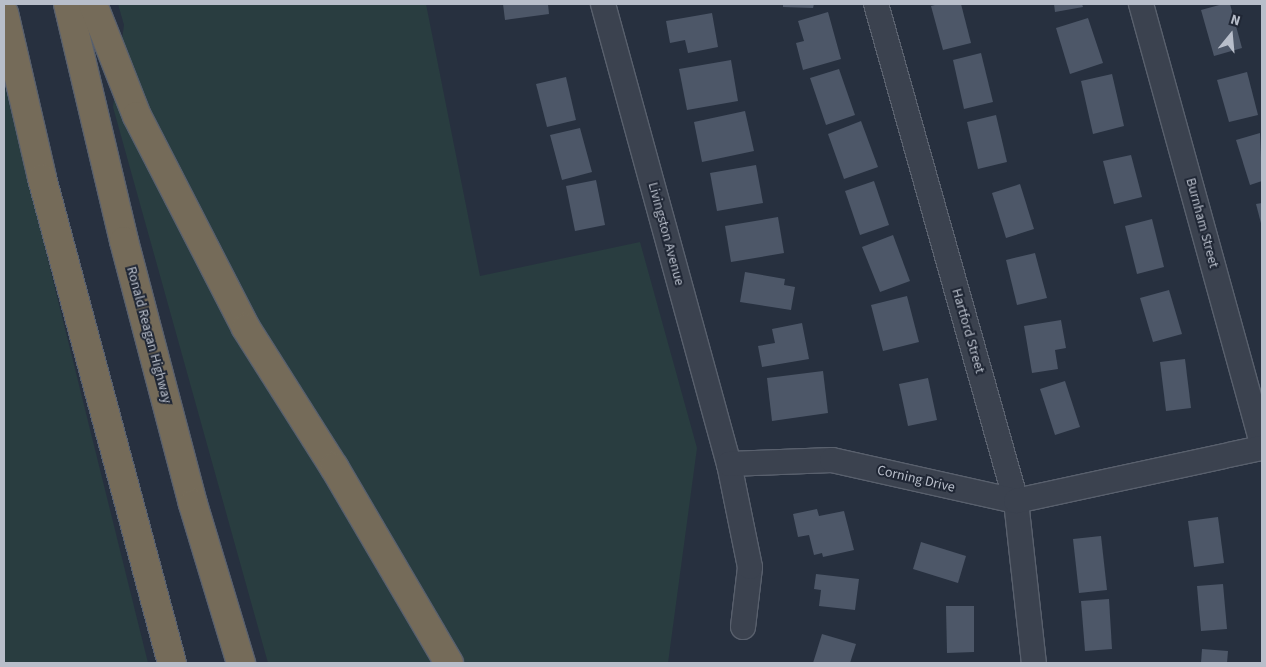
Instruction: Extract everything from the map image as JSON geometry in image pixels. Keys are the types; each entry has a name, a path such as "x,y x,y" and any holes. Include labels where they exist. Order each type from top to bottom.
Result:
{"highway":[{"name":"Ronald Reagan Highway","path":"68,4 124,242 194,504 241,663"},
{"path":"93,4 137,116 246,328 334,468 449,663"},
{"path":"4,13 42,178 172,663"}],"street":[{"name":"Livingston Avenue","path":"603,4 729,464"},
{"name":"Hartford Street","path":"876,4 1016,501 1034,663"},
{"name":"Burnham Street","path":"1141,4 1262,442"},
{"name":"Corning Drive","path":"729,464 832,460 1016,501 1262,448"},
{"path":"729,464 750,567 743,627"}],"green space":[{"path":"118,4 426,4 480,276 640,242 697,448 668,663 268,663 113,107 124,25"},
{"path":"4,83 148,663 4,663"}],"building":[{"path":"503,4 548,4 549,14 505,20"},
{"path":"783,4 814,4 813,8 783,7"},
{"path":"961,4 971,43 943,50 931,6"},
{"path":"1054,4 1082,4 1083,7 1055,12"},
{"path":"1230,4 1242,48 1214,56 1201,10"},
{"path":"828,12 841,59 803,70 796,43 804,41 798,21"},
{"path":"712,13 718,47 688,53 685,40 670,43 666,21"},
{"path":"1088,18 1103,63 1070,74 1056,28"},
{"path":"981,53 993,102 964,109 953,60"},
{"path":"731,60 738,101 687,110 679,69"},
{"path":"839,69 855,115 826,125 810,78"},
{"path":"1247,72 1258,115 1229,122 1217,80"},
{"path":"1112,74 1124,126 1093,134 1081,81"},
{"path":"566,77 576,120 547,127 536,84"},
{"path":"745,111 754,151 702,162 694,122"},
{"path":"996,115 1007,162 978,169 967,122"},
{"path":"861,121 878,167 844,179 828,134"},
{"path":"580,128 592,172 562,180 550,135"},
{"path":"1260,133 1262,181 1250,185 1236,140"},
{"path":"1131,155 1142,197 1114,204 1103,161"},
{"path":"756,165 763,203 717,211 710,173"},
{"path":"596,180 605,225 575,231 566,186"},
{"path":"874,181 889,225 860,235 845,191"},
{"path":"1020,184 1034,229 1006,238 992,193"},
{"path":"1262,203 1262,227 1256,204"},
{"path":"778,217 784,253 731,262 725,226"},
{"path":"1152,219 1164,267 1137,274 1125,226"},
{"path":"893,235 910,281 880,292 862,247"},
{"path":"1035,253 1047,298 1017,305 1006,260"},
{"path":"745,272 785,279 784,285 795,287 791,310 740,302"},
{"path":"1169,290 1182,334 1153,342 1140,298"},
{"path":"907,296 919,342 883,351 871,305"},
{"path":"1061,320 1066,348 1055,350 1058,369 1032,373 1024,326"},
{"path":"802,323 809,359 762,367 758,346 775,343 772,329"},
{"path":"1185,359 1191,408 1166,411 1160,362"},
{"path":"823,371 828,413 772,421 767,378"},
{"path":"928,378 937,420 908,426 899,384"},
{"path":"1065,381 1080,427 1055,435 1040,389"},
{"path":"817,509 819,516 844,511 854,550 823,557 822,553 814,555 809,535 798,537 793,514"},
{"path":"1218,517 1224,563 1194,567 1188,521"},
{"path":"1101,536 1107,590 1079,593 1073,539"},
{"path":"921,542 966,556 958,583 913,569"},
{"path":"816,574 859,579 855,610 819,606 821,590 814,589"},
{"path":"1223,584 1227,629 1201,631 1197,586"},
{"path":"1109,599 1112,649 1085,651 1081,601"},
{"path":"946,606 974,606 974,652 947,653"},
{"path":"822,634 856,644 850,663 813,663"},
{"path":"1202,649 1228,651 1227,663 1201,663"}]}
